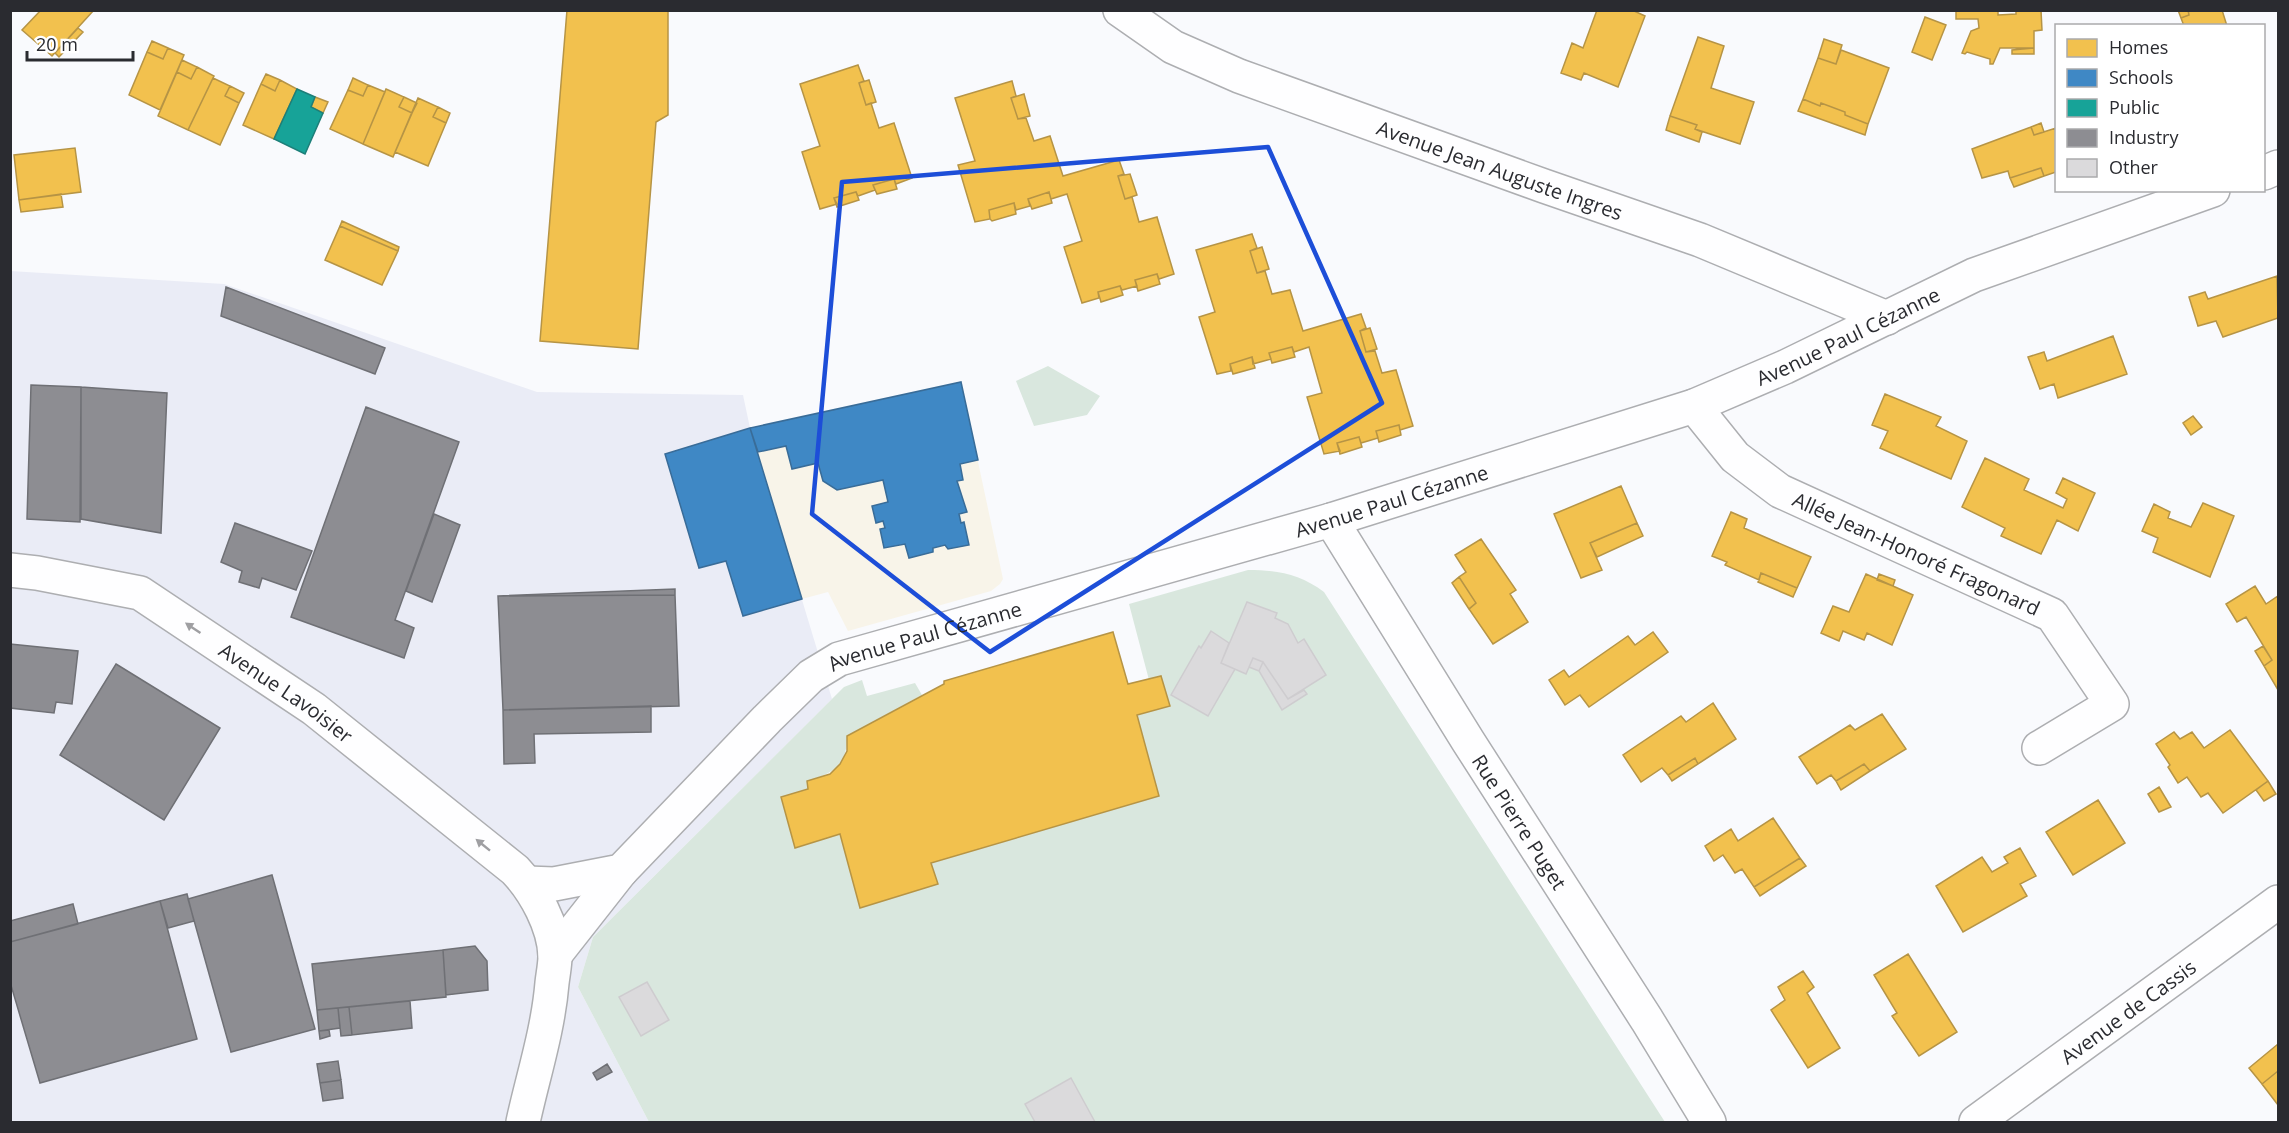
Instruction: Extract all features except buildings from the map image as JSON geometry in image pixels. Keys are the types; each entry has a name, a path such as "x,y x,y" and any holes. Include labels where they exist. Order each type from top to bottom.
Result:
{"street":[{"name":"Avenue Jean Auguste Ingres","path":"1120,10 1173,47 1239,76 1700,240 1887,318"},
{"name":"Avenue Paul Cézanne","path":"555,955 621,871 767,719 812,676 839,659 1331,520 1694,406 1785,367 1974,275 2207,192"},
{"name":"Allée Jean-Honoré Fragonard","path":"1694,406 1735,457 1780,491 2052,615 2112,704 2039,748"},
{"name":"Rue Pierre Puget","path":"1331,520 1709,1122"},
{"name":"Avenue Lavoisier","path":"10,570 140,593 314,709 515,870 527,883 544,912 555,955"},
{"path":"527,883 554,884 621,871"},
{"name":"Avenue de Cassis","path":"1976,1122 2278,902"},
{"path":"523,1122 541,1055 551,1001 555,955"}],"highlighted area":[{"path":"1268,147 1382,403 990,652 812,514 842,182"}],"shaded area":[{"path":"10,271 224,284 537,392 743,395 750,428 832,699 593,937 578,987 649,1122 11,1122"},
{"path":"1048,366 1100,396 1087,415 1034,426 1016,381"},
{"path":"961,382 1003,579 991,591 848,631 828,592 802,599 750,428"},
{"path":"1248,570 1288,574 1324,592 1665,1122 649,1122 578,987 593,937 844,687 862,680 867,696 915,683 922,695 847,736 844,755 837,767 807,781 808,789 781,798 796,848 840,834 860,908 938,884 931,863 1159,796 1137,715 1170,706 1161,676 1149,680 1129,604"}]}
